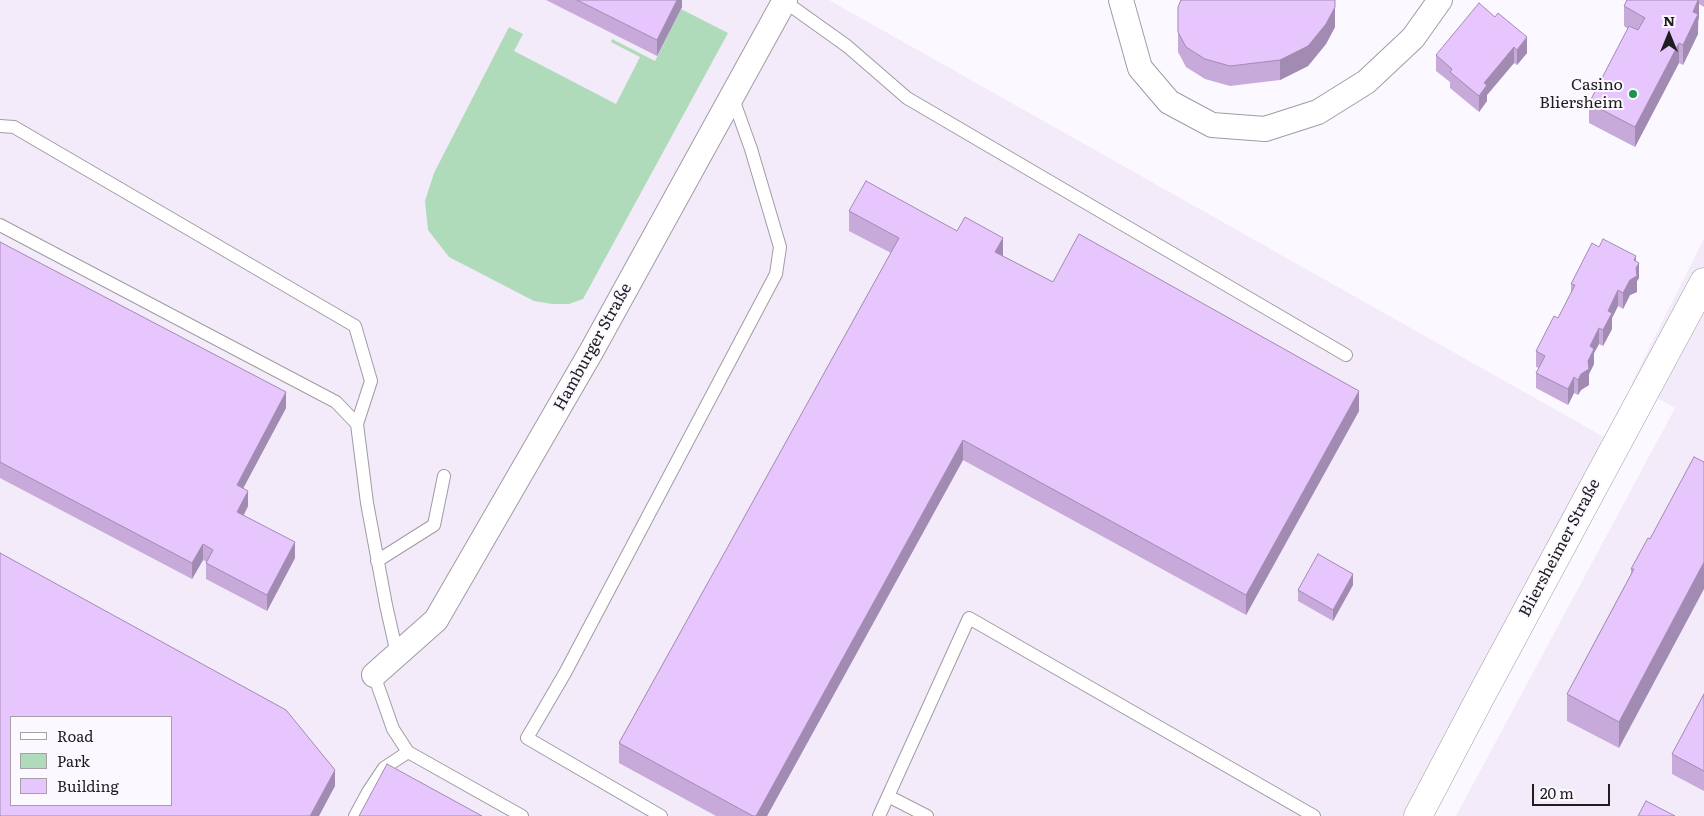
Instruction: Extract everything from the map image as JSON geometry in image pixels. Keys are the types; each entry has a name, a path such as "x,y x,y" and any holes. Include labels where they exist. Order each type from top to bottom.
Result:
{"street":[{"path":"1121,0 1140,68 1169,102 1212,125 1265,129 1318,112 1366,82 1413,38 1440,0"},
{"name":"Hamburger Straße","path":"374,675 436,620 591,352 785,1"},
{"name":"Bliersheimer Straße","path":"1418,816 1704,282"}],"lane":[{"path":"785,1 847,46 907,98 1346,356"},
{"path":"661,816 527,738 574,656 776,274 780,246 751,149 732,96"},
{"path":"0,126 14,127 354,326 371,381 358,424 367,503 377,561 398,654"},
{"path":"0,225 336,402 358,424"},
{"path":"377,561 434,525 444,476"},
{"path":"879,816 969,618 1314,816"},
{"path":"374,675 393,729 408,752 522,816"},
{"path":"355,816 384,768 408,752"},
{"path":"888,796 927,816"}],"shaded area":[{"path":"0,0 829,0 1604,437 1481,696 1418,816 0,816"},
{"path":"1704,238 1704,816 1456,816 1675,408 1631,384"}],"green space":[{"path":"681,9 728,33 583,299 569,304 534,301 449,257 428,230 425,201 434,173 509,27 523,34 514,51 616,104 640,57 611,42 612,39 655,61"}],"building":[{"path":"577,0 677,0 657,40"},
{"path":"1181,0 1335,0 1335,7 1326,24 1308,46 1280,60 1230,66 1205,59 1186,47 1178,32 1178,7"},
{"name":"Casino Bliersheim","path":"1627,0 1698,0 1693,12 1698,14 1683,45 1679,43 1635,127 1589,103 1629,26 1638,30 1645,18 1624,6"},
{"path":"1479,3 1495,17 1498,13 1527,37 1517,50 1514,47 1484,83 1487,85 1479,96 1450,72 1452,69 1436,55"},
{"path":"866,181 957,231 965,217 1003,238 995,252 1053,282 1079,234 1359,391 1246,595 963,440 756,816 753,816 619,743 899,238 849,211"},
{"path":"1603,239 1636,256 1634,260 1639,263 1636,268 1637,276 1630,280 1623,293 1618,290 1608,311 1612,313 1603,330 1599,328 1590,346 1594,349 1588,361 1589,369 1581,374 1578,380 1574,377 1568,389 1536,373 1545,356 1536,351 1554,316 1558,318 1575,285 1571,284 1592,243 1599,247"},
{"path":"0,242 286,392 237,485 248,491 237,512 295,542 267,595 206,563 213,550 203,544 192,563 0,462"},
{"path":"1694,457 1704,462 1704,562 1619,722 1567,694 1634,569 1631,569 1648,538 1650,539"},
{"path":"0,553 286,710 335,770 310,816 0,816"},
{"path":"1318,554 1353,574 1333,610 1298,590"},
{"path":"1704,694 1704,771 1672,754"},
{"path":"387,764 482,816 359,816"},
{"path":"1646,801 1675,816 1638,816"}],"place":[{"name":"Casino Bliersheim","path":"1633,94"}]}
